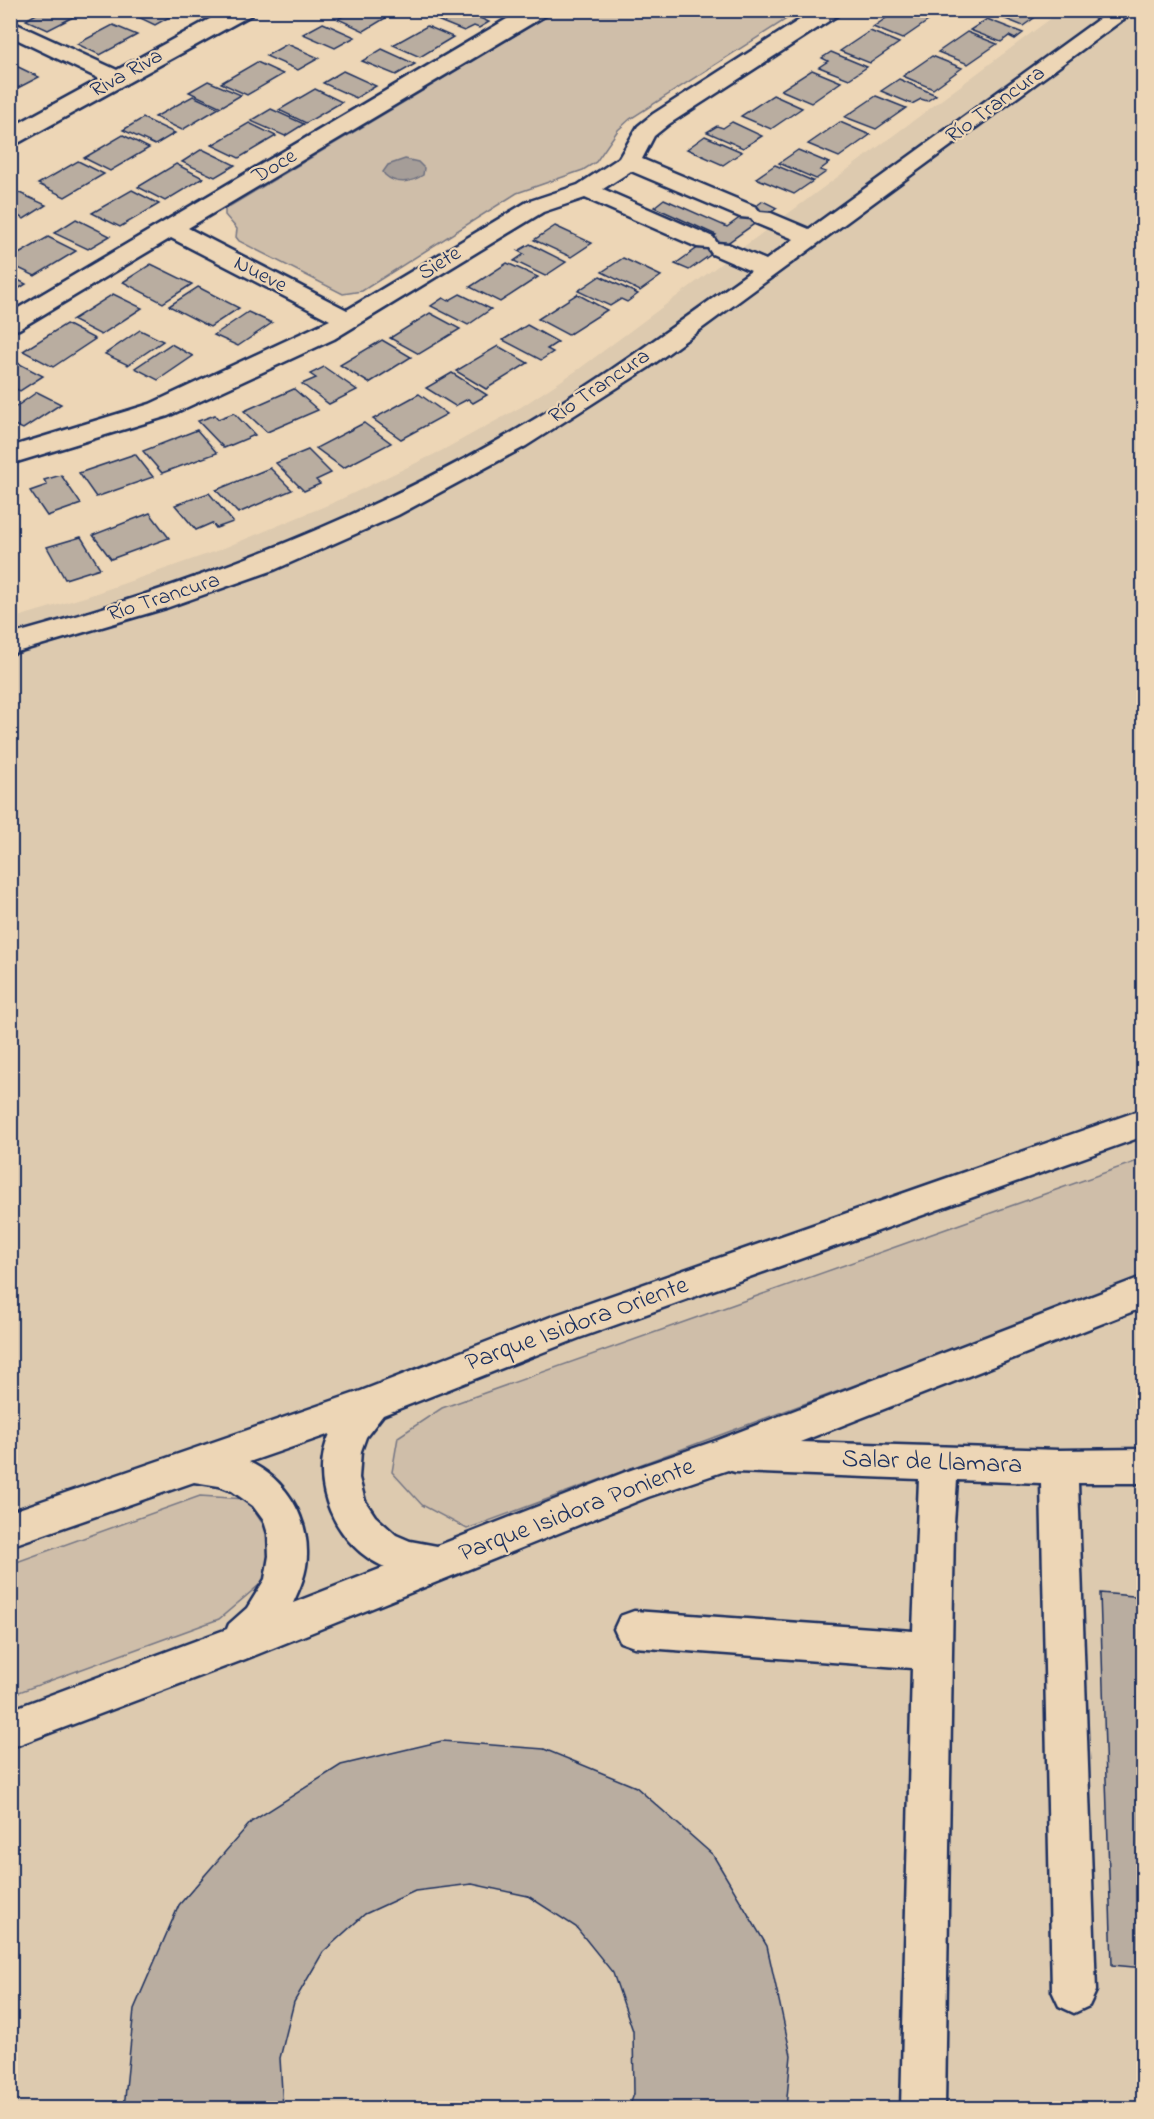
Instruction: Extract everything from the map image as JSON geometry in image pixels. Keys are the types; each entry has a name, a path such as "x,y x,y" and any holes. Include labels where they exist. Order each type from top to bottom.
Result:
{"street":[{"name":"Riva Riva","path":"10,138 243,10"},
{"name":"Doce","path":"10,324 538,10"},
{"name":"Siete","path":"10,456 159,410 316,338 528,210 556,198 586,190 629,162 646,131 830,10"},
{"name":"Río Trancura","path":"10,645 160,600 301,548 453,476 566,412 639,363 1126,10"},
{"path":"10,27 117,79"},
{"path":"629,162 811,238"},
{"path":"586,190 767,269"},
{"name":"Nueve","path":"172,229 348,320"},
{"name":"Parque Isidora Oriente","path":"10,1529 191,1464 370,1404 566,1327 1143,1122"},
{"name":"Parque Isidora Poniente","path":"10,1729 229,1647 641,1483 721,1456 1143,1291"},
{"path":"370,1404 352,1426 342,1451 339,1477 346,1504 360,1527 382,1546 409,1559 440,1564"},
{"name":"Salar de Llamara","path":"721,1456 1059,1467 1143,1466"},
{"path":"923,2109 935,1522 939,1463"},
{"path":"191,1464 220,1468 247,1479 268,1497 283,1521 289,1547 287,1575 275,1603 255,1627 229,1647"},
{"path":"1059,1467 1074,1991"},
{"path":"634,1629 934,1651"}],"shaded area":[{"path":"556,11 799,11 630,119 618,130 596,162 583,170 517,193 362,291 343,294 239,241 236,237 237,229 225,215 225,209"},
{"path":"1061,11 1143,11 1143,2108 11,2108 11,619 88,596 219,550 335,502 441,451 521,407 579,369"},
{"path":"405,159 418,162 424,168 423,175 414,180 399,182 385,175 383,172 388,165"},
{"path":"1143,1159 1143,1278 467,1529 422,1505 392,1472 398,1437 442,1408"},
{"path":"200,1496 246,1499 275,1542 265,1580 219,1619 11,1695 11,1564"}],"building":[{"path":"43,10 85,11 48,30 26,20"},
{"path":"139,10 182,10 155,25 132,14"},
{"path":"353,10 397,11 364,31 338,19"},
{"path":"452,10 462,10 489,22 479,28 474,26 464,31 437,20"},
{"path":"898,10 908,10 931,19 902,39 873,27"},
{"path":"916,10 951,10 938,19"},
{"path":"999,10 1045,10 1023,26 993,14"},
{"path":"987,19 1023,33 1015,39 1009,36 1001,42 970,30"},
{"path":"323,23 355,37 335,48 303,34"},
{"path":"113,25 137,35 100,55 77,44"},
{"path":"427,26 453,37 420,57 393,45"},
{"path":"870,31 899,43 870,63 840,51"},
{"path":"967,32 997,44 968,64 938,52"},
{"path":"287,44 319,58 298,70 266,56"},
{"path":"382,49 415,64 396,75 362,61"},
{"path":"831,52 867,67 849,79 819,67 828,61 822,58"},
{"path":"932,56 962,68 933,89 903,76"},
{"path":"257,62 283,74 247,95 221,83"},
{"path":"10,63 39,77 12,91"},
{"path":"812,70 841,82 811,103 781,90"},
{"path":"343,71 376,86 356,98 323,83"},
{"path":"899,79 936,95 927,101 921,99 912,104 881,91"},
{"path":"208,81 241,95 221,107 189,92"},
{"path":"315,89 342,102 306,123 279,110"},
{"path":"773,95 802,108 771,129 741,116"},
{"path":"193,96 219,108 182,130 155,117"},
{"path":"876,96 906,108 876,129 845,117"},
{"path":"271,109 304,124 285,136 251,121"},
{"path":"143,118 175,133 155,145 123,130"},
{"path":"732,122 762,136 743,148 707,132 717,126 723,128"},
{"path":"840,122 870,135 839,157 808,144"},
{"path":"249,123 276,136 239,158 212,145"},
{"path":"123,135 149,148 110,171 84,158"},
{"path":"705,136 742,152 723,165 687,149"},
{"path":"202,149 235,165 215,177 182,162"},
{"path":"798,150 829,163 820,170 826,172 816,179 779,163"},
{"path":"78,161 104,174 65,197 38,184"},
{"path":"176,164 203,178 165,201 138,187"},
{"path":"775,165 813,181 794,194 756,178"},
{"path":"13,190 46,205 24,219 10,212 10,191"},
{"path":"132,190 159,204 120,227 92,213"},
{"path":"664,199 727,227 763,201 777,208 689,270 675,264 716,235 654,207"},
{"path":"76,219 110,236 88,249 54,233"},
{"path":"555,226 592,243 571,257 534,240"},
{"path":"48,237 76,251 35,276 10,264 10,259"},
{"path":"530,244 566,262 545,276 514,261 524,254 518,251"},
{"path":"623,258 661,276 640,291 602,272"},
{"path":"507,263 538,277 500,302 470,287"},
{"path":"151,264 192,284 163,303 123,282"},
{"path":"10,276 26,284 10,294"},
{"path":"600,276 638,294 627,302 621,299 610,306 578,291"},
{"path":"198,287 239,308 210,327 169,306"},
{"path":"113,294 142,308 101,335 72,320"},
{"path":"460,294 491,309 468,325 431,306 443,298 448,301"},
{"path":"577,294 607,310 568,335 538,319"},
{"path":"248,312 272,323 238,346 214,335"},
{"path":"430,313 460,329 419,354 390,338"},
{"path":"66,324 95,339 53,367 23,351"},
{"path":"527,325 558,342 547,349 553,352 541,360 503,340"},
{"path":"140,330 163,341 128,365 105,354"},
{"path":"382,340 411,357 369,383 340,365"},
{"path":"171,344 193,356 158,380 135,368"},
{"path":"498,346 528,363 486,389 456,371"},
{"path":"10,359 43,376 20,391 10,386"},
{"path":"324,367 357,390 329,404 302,384 316,378 310,374"},
{"path":"452,373 487,395 473,403 468,399 455,406 426,388"},
{"path":"294,389 318,410 267,432 244,411"},
{"path":"37,392 61,404 23,429 10,423 10,411"},
{"path":"419,394 447,414 401,439 373,419"},
{"path":"234,413 255,435 224,448 198,421 215,415 218,419"},
{"path":"364,423 391,443 343,468 316,448"},
{"path":"197,430 217,453 162,473 143,451"},
{"path":"308,450 331,473 316,480 320,484 304,491 276,463"},
{"path":"135,454 153,477 96,497 79,473"},
{"path":"270,468 292,490 238,513 216,490"},
{"path":"61,475 81,504 47,516 30,491 47,485 44,480"},
{"path":"209,493 233,522 216,528 212,523 196,530 175,505"},
{"path":"150,513 169,538 111,559 93,535"},
{"path":"81,537 100,568 65,579 47,547"},
{"path":"1100,1593 1144,1597 1144,1968 1112,1965"},
{"path":"442,1741 544,1749 636,1787 713,1855 767,1946 791,2055 786,2108 629,2108 634,2094 633,2031 613,1973 576,1927 528,1896 472,1884 415,1891 365,1914 323,1952 294,2002 280,2058 283,2108 124,2108 134,2009 179,1905 251,1822 341,1765"}]}
